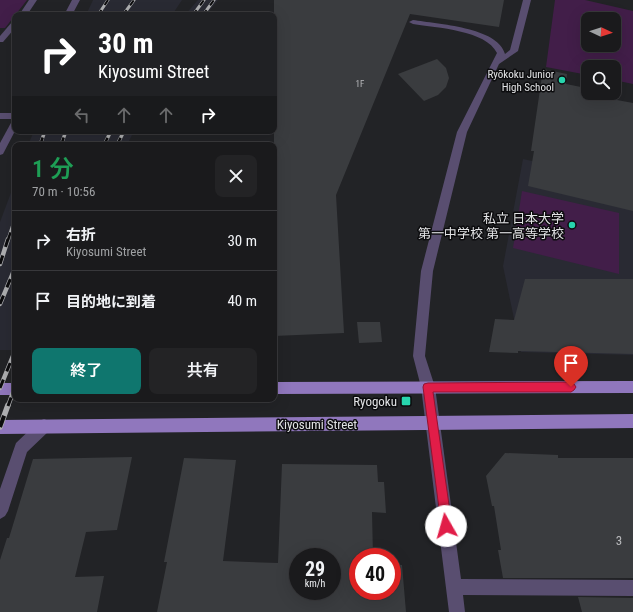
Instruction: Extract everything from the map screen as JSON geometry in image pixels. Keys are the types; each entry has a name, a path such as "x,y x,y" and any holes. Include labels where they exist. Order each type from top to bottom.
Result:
{"main road":[{"path":"277,388 633,387"},
{"path":"0,389 12,389"},
{"name":"Kiyosumi Street","path":"0,426 433,424 633,421"}],"street":[{"path":"25,12 33,0"},
{"path":"70,12 76,0"},
{"path":"496,63 514,51 527,0"},
{"path":"413,22 477,33 498,45 501,53 462,132 427,271 419,356 428,387 457,612"},
{"path":"0,40 12,27"},
{"path":"0,116 12,116"},
{"path":"0,152 12,129"},
{"path":"0,511 21,448 44,426"},
{"path":"454,587 633,588"}],"shaded area":[{"path":"0,0 27,0 18,12 12,12 12,19 5,28 0,28"},
{"path":"93,0 182,0 174,12 87,12"},
{"path":"198,0 218,0 208,12 188,12"},
{"path":"555,0 585,0 633,11 633,84 621,81 621,60 581,60 581,74 546,67"},
{"path":"33,134 132,134 128,142 29,142"},
{"name":"私立 日本大学 第一中学校 第一高等学校","path":"523,159 633,183 633,355 521,352 503,266"},
{"path":"12,190 12,350 0,350 0,222"},
{"path":"522,191 619,213 619,274 513,248"}],"building":[{"path":"274,0 504,0 499,27 410,14 336,195 344,333 277,336 277,142 274,142 274,134 277,134 277,12 274,12"},
{"path":"437,59 446,68 449,78 446,87 438,95 424,101 398,74"},
{"path":"543,69 567,74 566,84 581,87 581,100 617,100 633,103 633,211 528,186 534,151 531,151"},
{"path":"525,279 633,279 633,354 518,351 518,353 489,352 495,319 514,320"},
{"path":"357,322 380,322 382,342 359,343"},
{"path":"505,453 558,455 558,458 633,458 633,578 503,578 498,550 501,550 494,506 492,506 486,476"},
{"path":"132,457 117,530 86,532 75,577 104,576 97,612 0,612 0,560 7,538 9,538 33,459"},
{"path":"184,458 236,460 223,561 278,563 282,464 377,465 378,482 384,482 386,513 372,512 373,548 349,548 349,600 401,600 402,565 406,612 157,612 167,562 164,562"},
{"path":"578,597 633,598 633,612 582,612"}],"railway":[{"path":"100,12 108,0"},
{"path":"125,12 134,0"},
{"path":"195,12 204,0"},
{"path":"205,12 214,0"},
{"path":"41,142 44,134"},
{"path":"62,142 65,134"},
{"path":"106,142 110,134"},
{"path":"118,142 122,134"},
{"path":"8,240 12,228"},
{"path":"0,264 8,239"},
{"path":"0,304 12,275"},
{"path":"0,388 12,358"},
{"path":"8,406 12,395"},
{"path":"0,427 8,405"}],"place":[{"name":"Ryōkoku Junior High School","path":"562,80"},
{"name":"私立 日本大学 第一中学校 第一高等学校","path":"572,225"},
{"name":"Ryogoku","path":"406,401"}],"route":[{"path":"446,526 428,387 571,387"}]}
